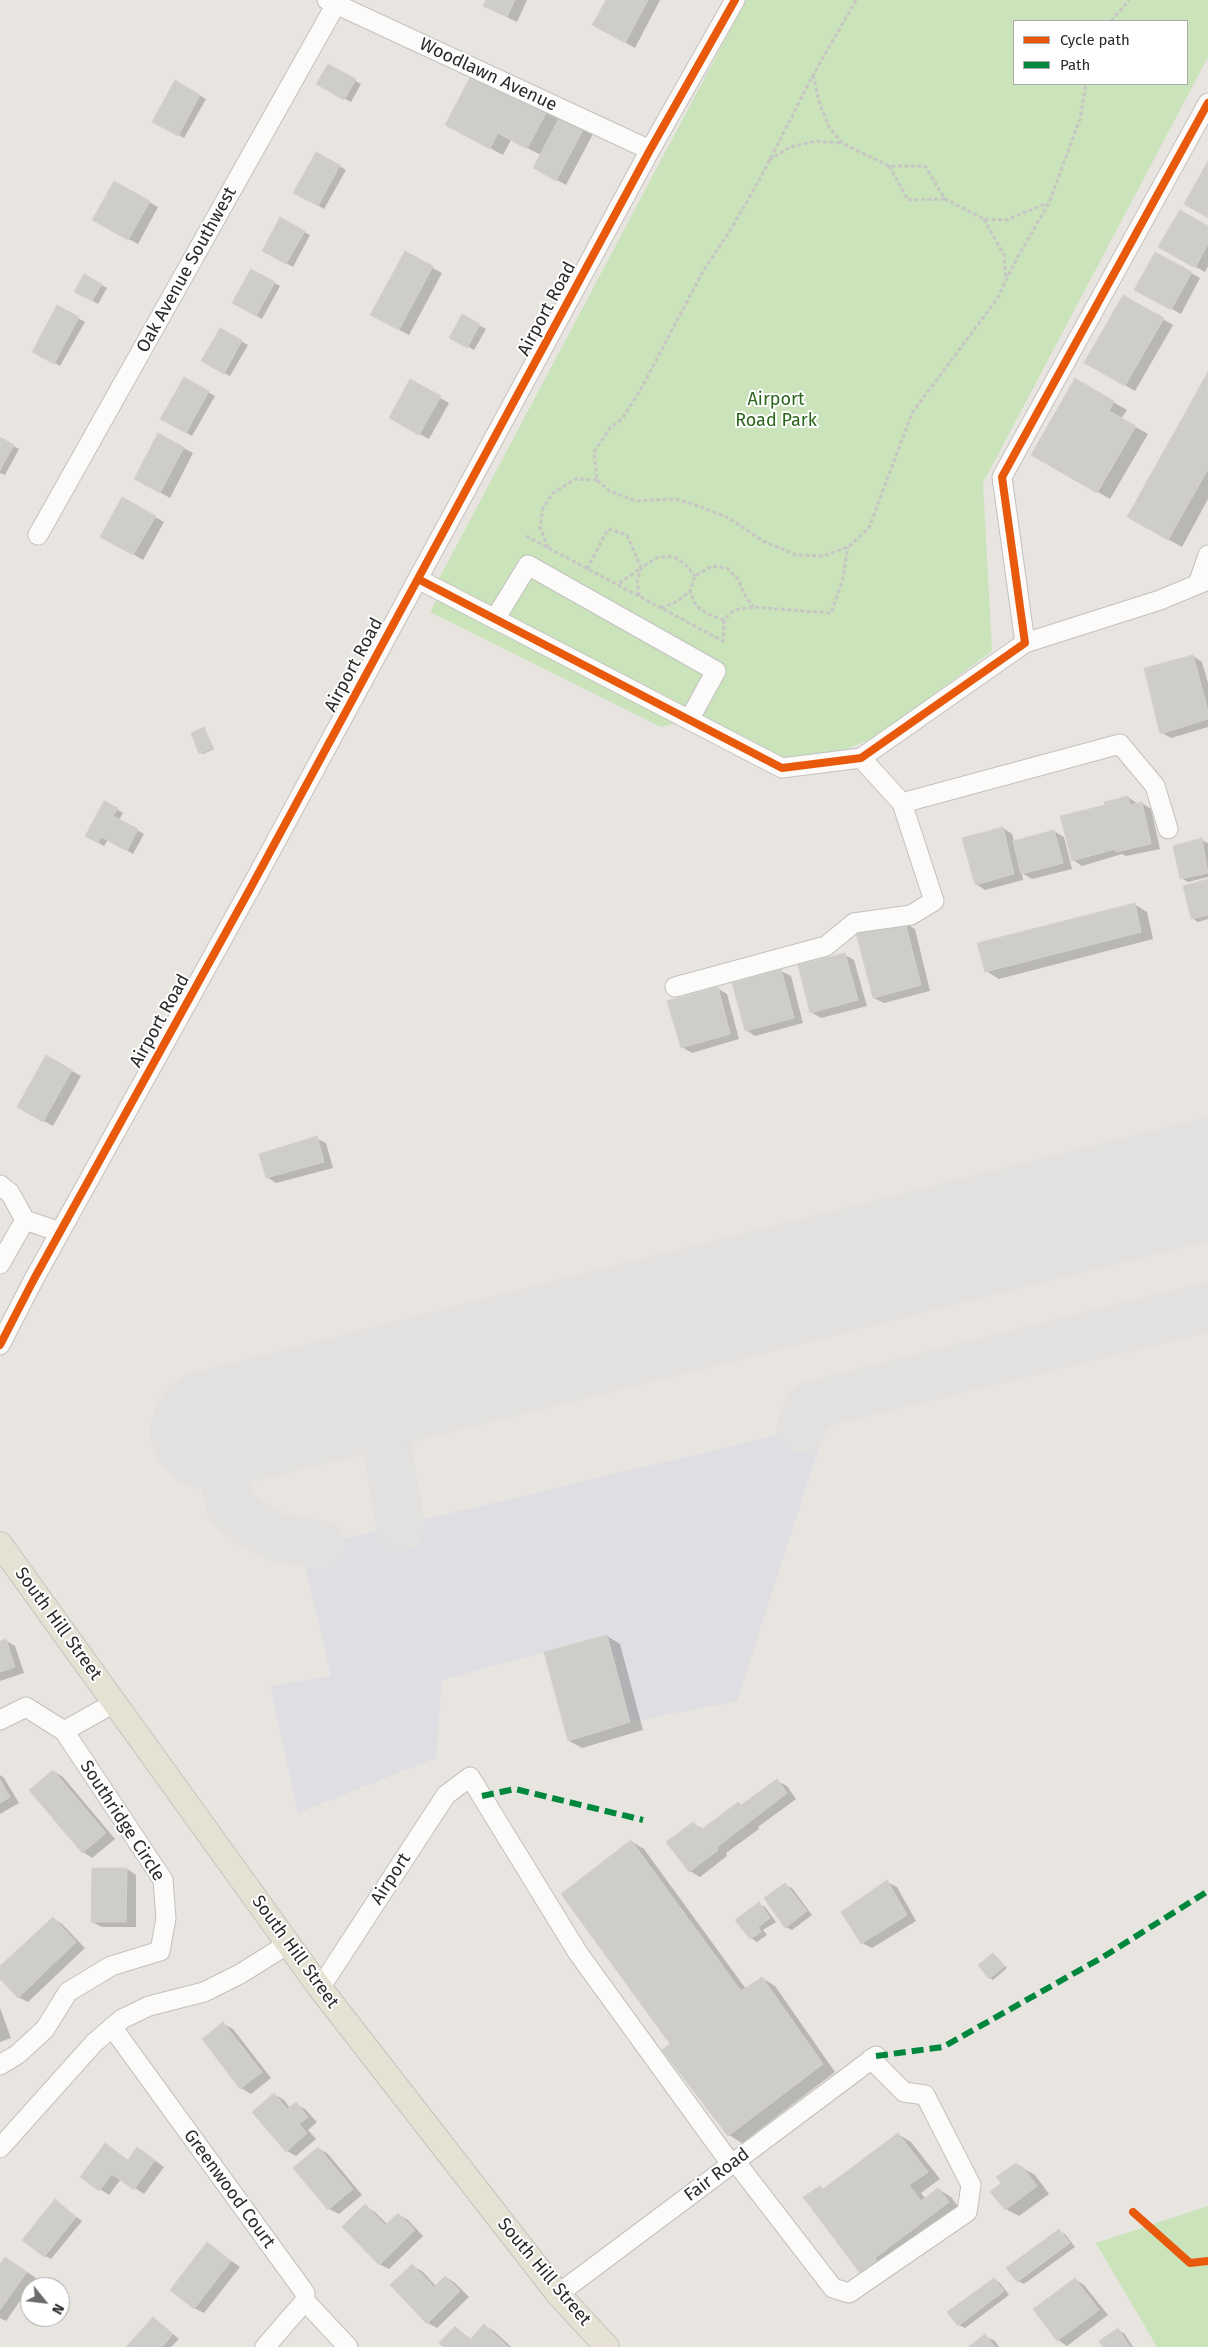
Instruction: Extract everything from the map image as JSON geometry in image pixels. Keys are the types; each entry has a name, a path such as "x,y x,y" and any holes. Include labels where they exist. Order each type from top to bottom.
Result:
{"main road":[{"name":"South Hill Street","path":"0,1544 320,1988 558,2294 607,2347"}],"street":[{"name":"Airport Road","path":"0,1345 60,1232 255,880 650,150 735,0"},
{"name":"Woodlawn Avenue","path":"331,2 650,150"},
{"name":"Oak Avenue Southwest","path":"38,535 331,2"},
{"path":"1025,643 1002,477 1208,103"},
{"path":"418,579 782,768 861,758 1025,643 1160,600 1203,582 1208,555"},
{"path":"495,619 528,565 716,671 689,720"},
{"path":"902,803 1120,744 1155,786 1168,829"},
{"path":"676,987 826,946 854,923 910,914 934,901 902,803 861,758"},
{"path":"0,1185 10,1194 25,1220 60,1232"},
{"path":"0,1264 25,1220"},
{"path":"64,1731 114,1702"},
{"name":"Southridge Circle","path":"0,1720 26,1707 64,1731 163,1880 166,1918 160,1951 111,1966 68,1992 45,2029 18,2054 0,2065"},
{"name":"Airport","path":"320,1988 446,1795 470,1777 578,1953 733,2163"},
{"path":"0,2148 94,2043 122,2019 149,2006 204,1992 240,1974 288,1944"},
{"name":"Greenwood Court","path":"112,2027 305,2293 305,2301 348,2347"},
{"name":"Fair Road","path":"558,2294 873,2058 904,2092 925,2095 971,2185 967,2212 849,2293 833,2288 733,2163"},
{"path":"266,2347 305,2301"}],"path":[{"path":"597,480 594,452 610,428 622,419 641,389 703,271 728,234 813,75 856,0"},
{"path":"1111,20 1129,0"},
{"path":"813,75 829,127 842,143"},
{"path":"548,548 540,527 543,508 553,493 574,479 597,480 610,490 635,501 675,499 693,504 728,518 763,541 796,555 823,556 848,547 869,528 912,413 996,299 1049,203 1080,119 1086,85"},
{"path":"769,160 790,147 815,141 842,143 889,166 925,166 945,199"},
{"path":"889,166 908,200 945,199 984,219 1006,220 1049,203"},
{"path":"984,219 1004,254 1006,280"},
{"path":"587,569 608,529 627,536 642,568 637,581 639,596"},
{"path":"526,536 724,641 724,620 734,610 753,607 831,613 842,582 848,547"},
{"path":"617,585 658,557 674,557 685,564 695,576"},
{"path":"661,608 678,601 690,590 695,576 712,566 727,568 738,579 744,594 753,607"},
{"path":"690,590 696,606 708,614 724,620"}],"shaded area":[{"path":"827,1423 737,1701 630,1722 607,1635 442,1680 436,1758 298,1813 270,1686 331,1676 301,1549"}],"green space":[{"name":"Airport Road Park","path":"746,0 1208,0 1208,57 983,483 992,651 876,737 805,766 677,723 661,727 430,612 441,592 434,588"},
{"path":"1208,2206 1208,2347 1157,2347 1096,2243"}],"building":[{"path":"486,0 515,0 507,17 483,6"},
{"path":"606,0 648,0 625,43 592,25"},
{"path":"328,64 356,79 344,100 316,84"},
{"path":"474,70 548,109 527,149 498,133 490,149 445,125"},
{"path":"175,80 200,95 178,136 152,122"},
{"path":"562,113 585,126 556,181 533,168"},
{"path":"316,152 340,165 318,206 293,193"},
{"path":"1208,161 1208,218 1184,204"},
{"path":"114,181 150,201 128,240 92,220"},
{"path":"1180,210 1208,226 1208,244 1195,268 1158,247"},
{"path":"280,217 305,231 286,264 262,251"},
{"path":"405,251 433,266 399,330 370,315"},
{"path":"1155,252 1192,272 1171,310 1134,290"},
{"path":"251,269 275,282 256,316 232,303"},
{"path":"84,274 102,284 92,301 74,292"},
{"path":"1123,295 1164,318 1125,386 1084,363"},
{"path":"57,305 79,317 54,364 32,352"},
{"path":"462,314 480,324 467,348 449,338"},
{"path":"220,328 242,340 224,374 201,361"},
{"path":"1208,372 1208,469 1168,540 1127,517"},
{"path":"184,377 209,391 186,433 160,419"},
{"path":"1075,378 1114,401 1109,411 1136,426 1097,493 1031,455"},
{"path":"410,379 441,396 419,435 389,418"},
{"path":"158,433 184,447 160,493 134,479"},
{"path":"0,437 14,445 0,470"},
{"path":"122,497 156,516 133,555 100,537"},
{"path":"1193,655 1208,711 1208,719 1160,734 1144,668"},
{"path":"204,727 213,748 199,754 191,733"},
{"path":"1128,796 1130,805 1142,802 1151,844 1116,852 1115,849 1072,861 1060,816 1105,805 1104,802"},
{"path":"104,801 118,808 113,816 138,829 127,851 101,837 98,843 85,836"},
{"path":"1003,827 1014,874 975,885 962,838"},
{"path":"1054,830 1063,863 1021,874 1013,841"},
{"path":"1202,838 1208,873 1180,879 1173,846"},
{"path":"1208,879 1208,915 1191,919 1183,886"},
{"path":"1135,903 1141,932 985,972 977,943"},
{"path":"905,922 921,985 873,998 856,933"},
{"path":"845,953 858,1000 810,1013 798,965"},
{"path":"781,969 794,1018 745,1031 732,983"},
{"path":"718,987 730,1034 681,1048 667,1001"},
{"path":"46,1055 72,1070 43,1122 17,1107"},
{"path":"317,1136 324,1162 266,1178 259,1154"},
{"path":"607,1635 630,1722 568,1741 544,1652"},
{"path":"6,1639 15,1667 0,1672 0,1641"},
{"path":"53,1770 106,1833 82,1853 29,1790"},
{"path":"777,1779 787,1793 717,1847 718,1850 689,1872 666,1842 693,1822 701,1830 738,1802 741,1805"},
{"path":"0,1780 10,1797 0,1803"},
{"path":"631,1840 741,1991 762,1977 823,2064 728,2136 662,2050 670,2044 561,1894"},
{"path":"92,1868 127,1868 126,1922 91,1922"},
{"path":"887,1880 907,1915 861,1944 841,1912"},
{"path":"785,1883 807,1911 785,1928 764,1898"},
{"path":"759,1902 770,1918 758,1927 761,1932 750,1939 735,1920"},
{"path":"53,1917 76,1942 18,1998 0,1979 0,1966"},
{"path":"993,1953 1005,1966 989,1979 978,1965"},
{"path":"223,2022 262,2072 240,2089 202,2039"},
{"path":"274,2093 287,2109 296,2102 308,2117 299,2124 307,2133 286,2152 252,2112"},
{"path":"898,2133 928,2172 909,2185 921,2201 938,2188 949,2202 875,2258 877,2261 860,2273 803,2197 820,2186 823,2189"},
{"path":"105,2143 128,2160 137,2147 155,2160 134,2190 112,2174 99,2191 80,2177"},
{"path":"318,2147 353,2189 328,2210 293,2168"},
{"path":"1016,2163 1019,2168 1022,2166 1037,2186 1005,2210 990,2192 1001,2183 996,2177"},
{"path":"55,2199 76,2217 44,2257 22,2240"},
{"path":"365,2204 385,2225 398,2213 415,2230 379,2265 342,2227"},
{"path":"1059,2229 1070,2243 1017,2282 1006,2268"},
{"path":"207,2242 231,2261 194,2309 170,2290"},
{"path":"5,2257 27,2272 23,2277 20,2277 20,2282 0,2310 0,2264"},
{"path":"412,2264 434,2287 445,2276 460,2291 427,2324 390,2285"},
{"path":"994,2278 1004,2291 958,2326 947,2312"},
{"path":"1075,2278 1099,2310 1057,2341 1033,2309"},
{"path":"153,2317 173,2334 162,2347 126,2347"},
{"path":"484,2324 508,2347 443,2347 439,2343 455,2326 470,2340"},
{"path":"1118,2328 1130,2347 1103,2347 1099,2341"},
{"path":"985,2334 995,2347 968,2347"}],"taxiway":[{"path":"801,1429 810,1406 1208,1307"},
{"path":"376,1388 401,1526"},
{"path":"211,1430 231,1506 248,1522 278,1538 322,1545"}],"runway":[{"path":"211,1430 1208,1179"}],"marked path":[{"path":"482,1796 515,1789 643,1820"},
{"path":"876,2056 943,2047 1103,1957 1208,1891"}],"cycle path":[{"path":"0,1345 34,1279 250,889 650,150 735,0"},
{"path":"418,579 782,768 861,758 1025,643 1002,477 1208,103"},
{"path":"1133,2212 1190,2263 1208,2261"}]}
